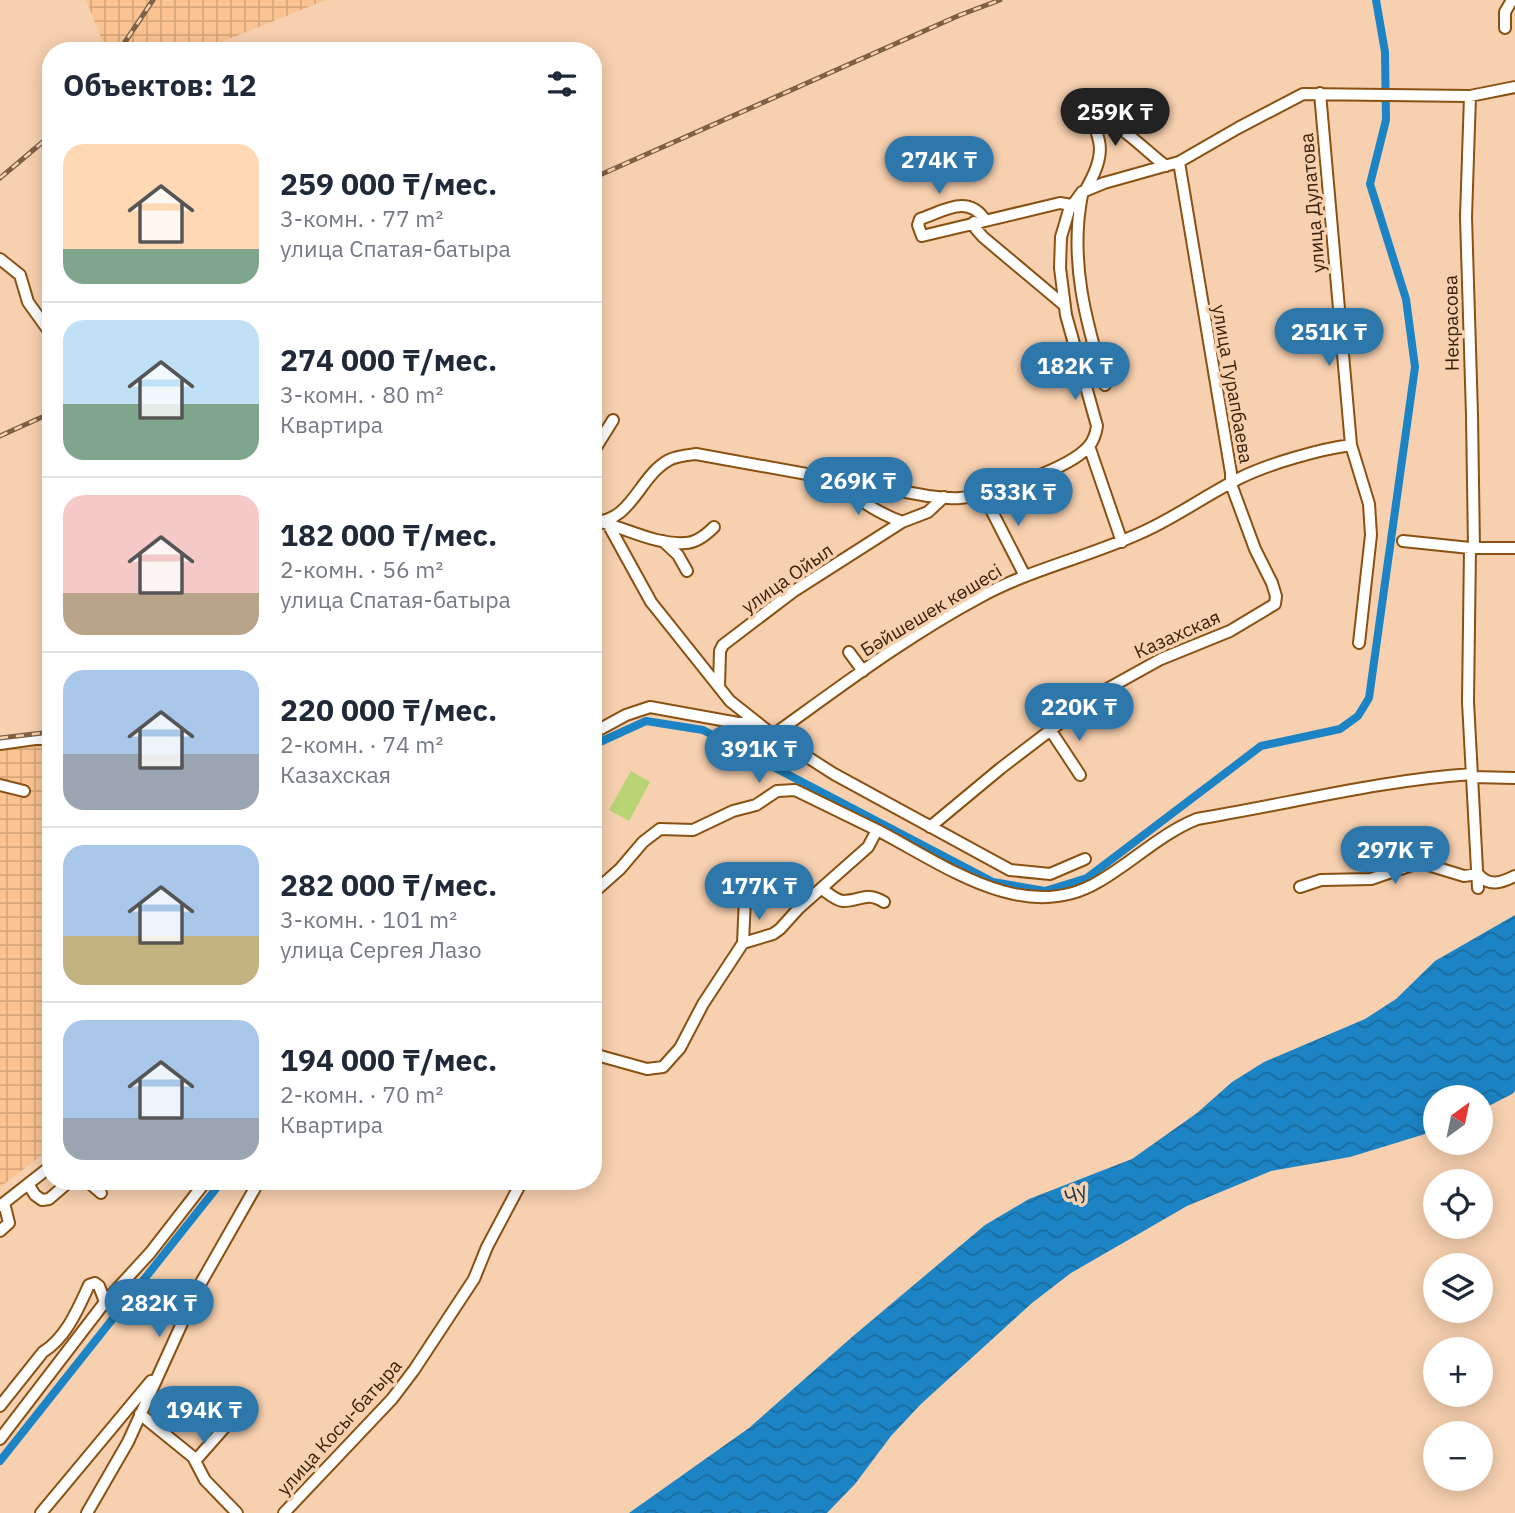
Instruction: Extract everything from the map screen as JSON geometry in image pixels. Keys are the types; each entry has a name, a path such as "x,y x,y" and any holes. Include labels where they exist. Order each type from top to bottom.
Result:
{"street":[{"path":"1505,28 1505,12 1512,0"},
{"path":"1084,191 1179,162 1303,94 1470,96 1515,87"},
{"name":"улица Дулатова","path":"1320,93 1351,444 1369,504 1371,535 1359,643"},
{"name":"Некрасова","path":"1470,96 1466,217 1472,415 1468,690 1478,888"},
{"path":"602,522 621,513 651,474 670,459 696,454 958,498 983,494 1069,460 1089,446 1095,437 1097,426 1064,305 1060,268 1061,237 1071,205 1092,178 1099,156 1100,143 1095,126 1097,118 1113,124 1166,166"},
{"name":"улица Турапбаева","path":"1179,162 1231,473 1230,484 1255,549 1272,583 1276,596 1275,604"},
{"path":"1084,191 1076,235 1076,264 1086,321 1105,385"},
{"path":"1064,305 983,237 976,229 980,221 979,211 971,205 961,205 919,219 918,225 922,236 980,221 1060,203 1071,205"},
{"path":"1064,227 1076,235"},
{"path":"0,259 20,275 28,302 42,323"},
{"path":"602,438 613,420"},
{"name":"Бәйшешек көшесі","path":"773,735 863,671 980,597 1025,576 1122,542 1162,523 1230,484 1281,464 1351,444"},
{"path":"1089,446 1122,542"},
{"path":"840,480 848,492 902,522"},
{"path":"983,494 1025,576"},
{"name":"улица Ойыл","path":"719,687 720,651 723,645 793,591 902,522 928,512 944,497"},
{"path":"602,523 663,541 688,544 714,527"},
{"path":"602,525 651,602 730,701 773,735 834,774 991,862 1020,872 1051,874 1085,859"},
{"path":"663,541 678,555 687,571"},
{"path":"1403,541 1471,548 1515,548"},
{"name":"Казахская","path":"930,827 1001,768 1098,694 1161,659 1230,631 1275,604"},
{"path":"849,652 863,671"},
{"path":"602,728 626,715 650,707 738,723 756,723"},
{"path":"1051,731 1080,775"},
{"path":"0,744 42,739"},
{"path":"602,885 643,842 660,829 694,830 733,811 756,805 777,791 785,789 795,790 1002,893 1054,897 1083,890 1100,881 1174,828 1197,819 1398,783 1472,776 1515,778"},
{"path":"0,785 24,791"},
{"path":"743,943 780,929 799,908 867,847 877,830"},
{"path":"1300,887 1321,880 1371,879 1415,864 1428,865 1464,876 1478,874 1483,879 1498,884 1515,876"},
{"path":"822,889 844,901 863,896 884,902"},
{"path":"602,1056 647,1069 663,1067 680,1048 703,1004 743,943 744,898"},
{"path":"0,1231 9,1223 2,1204 42,1173"},
{"path":"28,1184 41,1200 49,1199 60,1190"},
{"path":"98,1190 101,1193"},
{"path":"0,1439 105,1302 150,1253 199,1190"},
{"path":"86,1513 128,1443 198,1288 254,1190"},
{"name":"улица Косы-батыра","path":"284,1513 392,1399 414,1370 474,1279 487,1247 517,1190"},
{"path":"0,1406 43,1352 51,1347 68,1326 89,1285 95,1283 99,1286 105,1302"},
{"path":"41,1513 160,1370"},
{"path":"140,1414 193,1457 205,1480 237,1513"},
{"path":"195,1461 232,1419"}],"shaded area":[{"path":"86,0 326,0 221,42 103,42"},
{"path":"42,742 42,1155 0,1187 0,750"}],"green space":[{"path":"631,771 650,782 629,821 609,810"}],"water":[{"name":"Чу","path":"1515,915 1515,1091 1512,1094 1493,1104 1493,1085 1423,1085 1423,1135 1350,1157 1271,1171 1187,1206 1071,1273 1032,1303 921,1404 891,1436 855,1484 827,1513 629,1513 749,1428 985,1225 1029,1199 1132,1159 1197,1113 1232,1082 1264,1062 1365,1019 1396,999 1435,961"}],"waterway":[{"path":"602,741 646,721 703,730 993,882 1045,891 1087,878 1261,746 1340,729 1358,716 1369,698 1415,367 1406,299 1370,184 1386,120 1385,52 1376,0"},
{"path":"0,1461 215,1190"}],"railway":[{"path":"125,42 153,0"},
{"path":"602,174 960,15 1000,0"},
{"path":"0,178 42,143"},
{"path":"0,436 42,417"},
{"path":"0,738 42,733"}]}
